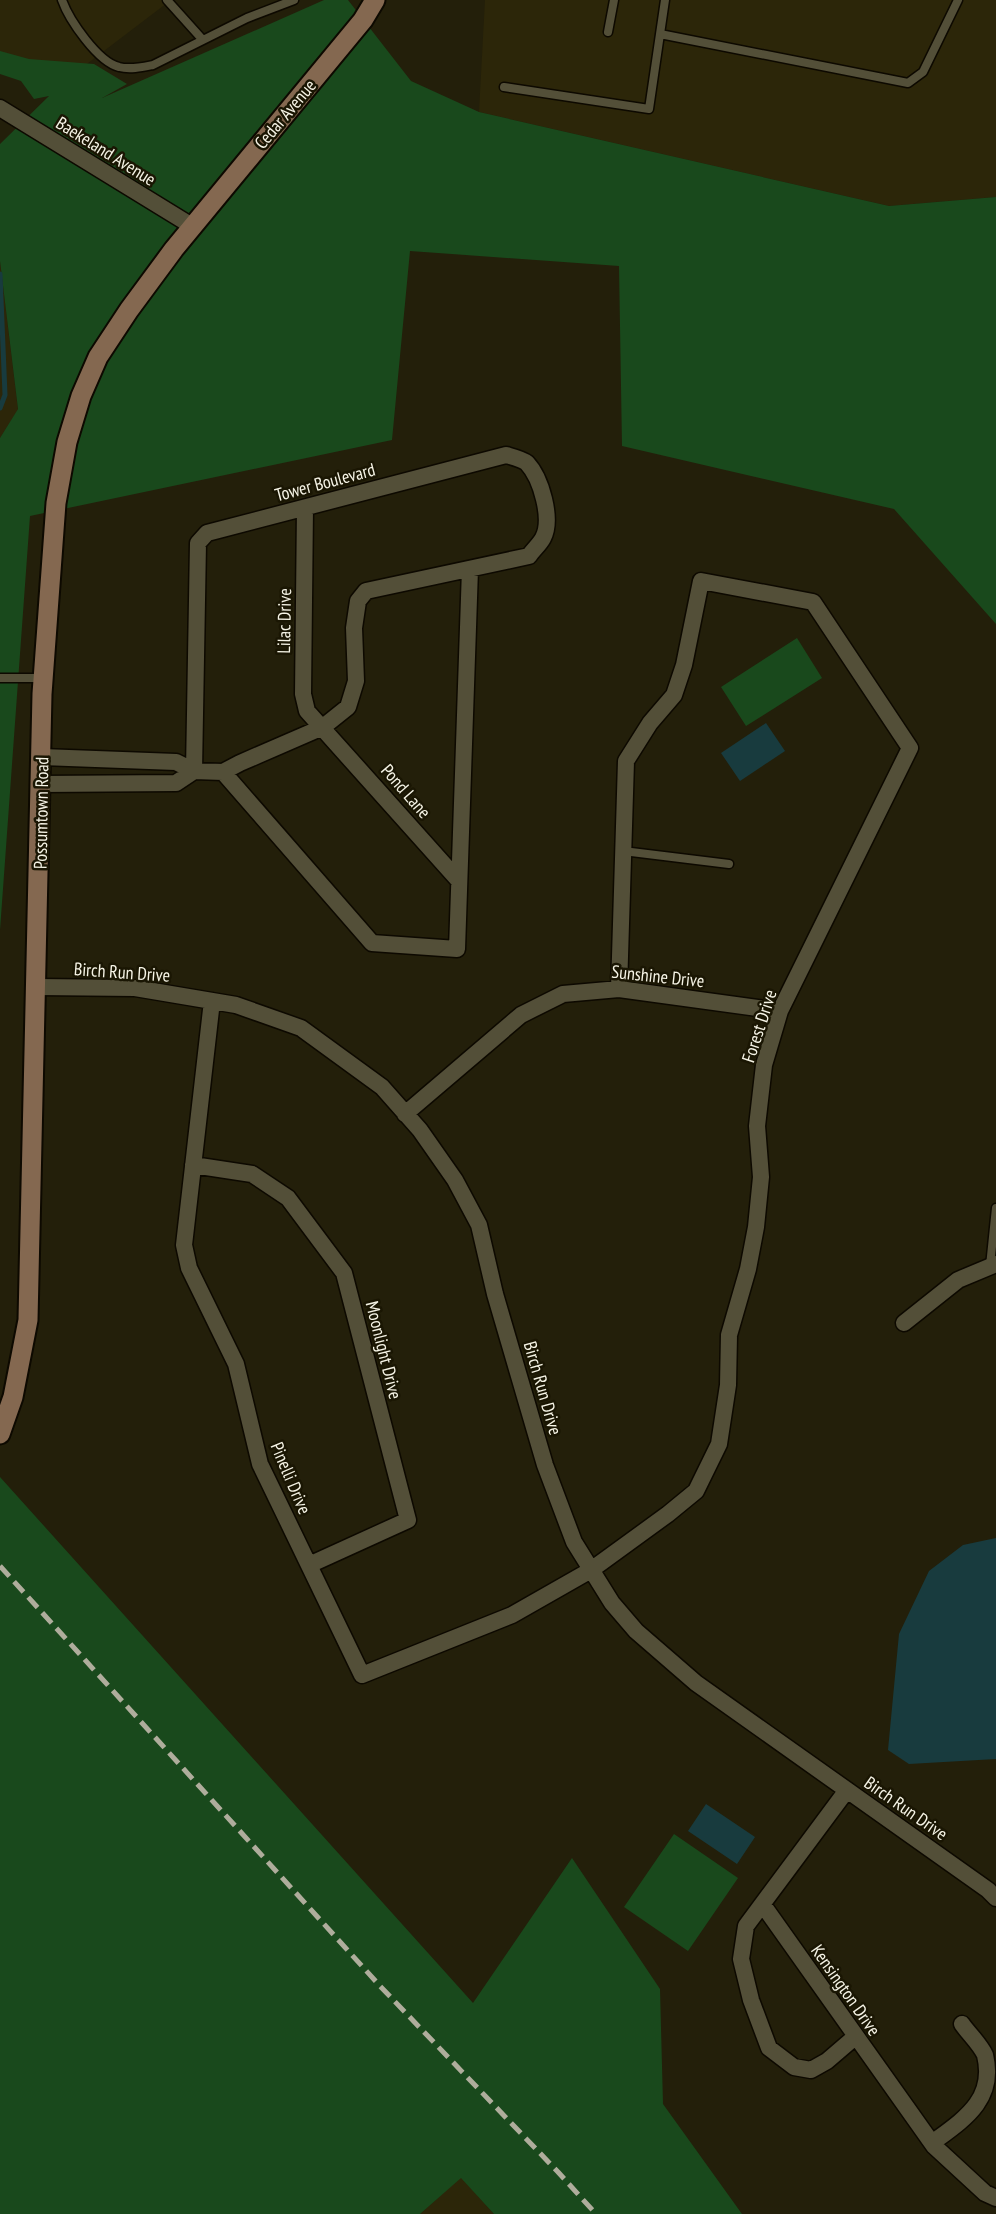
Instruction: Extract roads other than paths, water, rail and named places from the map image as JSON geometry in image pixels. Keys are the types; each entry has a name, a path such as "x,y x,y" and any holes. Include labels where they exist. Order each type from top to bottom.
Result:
{"main road":[{"name":"Cedar Avenue","path":"192,226 363,20 375,0"},
{"name":"Possumtown Road","path":"0,1434 13,1397 28,1320 44,678 56,503 67,442 81,396 98,357 173,248 192,226"}],"street":[{"name":"Baekeland Avenue","path":"0,108 192,226"},
{"name":"Tower Boulevard","path":"42,757 176,762 194,771 223,772 324,727 348,707 356,681 354,628 358,601 366,591 529,556 544,537 545,499 537,478 526,461 506,455 208,533 198,542 194,771"},
{"name":"Lilac Drive","path":"305,508 303,694 307,711 324,727"},
{"path":"223,772 372,943 457,949 470,569"},
{"name":"Forest Drive","path":"591,1570 696,1491 719,1444 728,1385 729,1335 748,1269 756,1227 761,1177 757,1126 764,1065 780,1012 910,748 813,602 701,581 684,665 674,695 650,723 626,761 623,851"},
{"name":"Pond Lane","path":"324,727 459,881"},
{"name":"Tower Boulevard","path":"42,784 176,783 194,771"},
{"path":"619,989 623,851"},
{"name":"Birch Run Drive","path":"37,987 135,989 236,1004 301,1028 382,1087 455,1180 480,1225 495,1294 545,1465 574,1542 612,1603 636,1631 696,1683 993,1890"},
{"name":"Sunshine Drive","path":"405,1114 521,1016 563,994 619,989 780,1012"},
{"name":"Pinelli Drive","path":"212,1001 184,1245 189,1268 236,1364 260,1464 362,1675 512,1615 591,1570"},
{"name":"Moonlight Drive","path":"194,1165 252,1174 288,1198 344,1273 408,1520 309,1565"},
{"path":"904,1323 958,1280 993,1265"},
{"path":"847,1790 746,1926 741,1959 751,2000 769,2048 794,2067 811,2070 827,2061 855,2036"},
{"name":"Kensington Drive","path":"763,1905 932,2143 985,2193 996,2198"},
{"path":"932,2143 978,2108 989,2093 991,2079 985,2055 962,2024"}],"lane":[{"path":"62,0 83,36 95,50 120,68 153,65 202,39 293,0"},
{"path":"167,0 202,39"},
{"path":"608,32 614,0"},
{"path":"504,87 649,109 665,0"},
{"path":"660,34 908,83 923,72 958,0"},
{"path":"0,678 44,678"},
{"path":"623,851 729,864"},
{"path":"993,1265 996,1208"}],"water":[{"path":"766,723 785,751 740,781 721,753"},
{"path":"996,1538 996,1759 909,1764 888,1750 899,1634 929,1571 963,1545"},
{"path":"706,1804 755,1837 737,1864 688,1831"}],"waterway":[{"path":"0,274 5,395 0,408"}],"railway":[{"path":"0,1566 380,1986 596,2214"}]}
